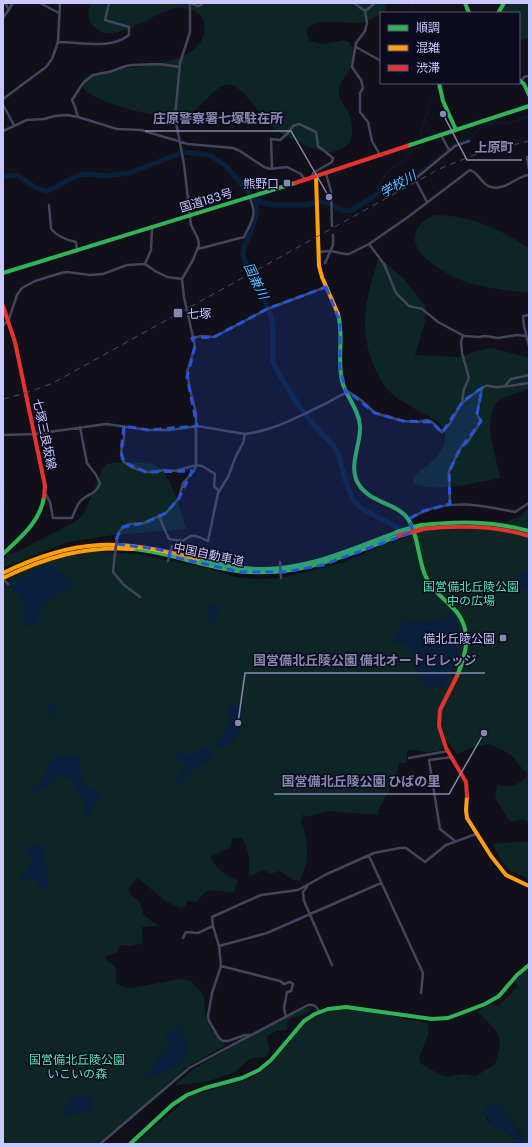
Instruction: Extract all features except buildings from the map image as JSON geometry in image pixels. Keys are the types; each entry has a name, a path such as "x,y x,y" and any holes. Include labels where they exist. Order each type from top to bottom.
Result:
{"main road":[{"path":"499,12 504,3"},
{"path":"520,80 525,86 529,95"},
{"path":"440,84 443,101 456,130"},
{"name":"国道183号","path":"3,274 314,178 529,106"},
{"path":"314,178 317,203 318,252 320,269 326,287 338,312 340,322 340,367 342,381 360,422 360,436 355,463 356,476 359,484 372,496 395,508 408,519 428,583 436,593 455,609 464,624 467,648 462,668 442,704 438,717 440,733 467,785 467,818 499,867 506,875 529,886"},
{"name":"七塚三良坂線","path":"3,306 9,319 15,342 44,478 45,492 41,510 33,526 3,554"},
{"name":"中国自動車道","path":"3,573 27,561 57,550 104,544 135,545 157,548 215,563 240,568 256,569 284,568 322,561 398,534 453,521 503,524 529,531"},
{"name":"中国自動車道","path":"423,527 485,526 501,528 529,536"},
{"name":"中国自動車道","path":"4,579 28,565 49,557 74,551 104,548 135,549 240,572 285,572 323,565 398,534"},
{"path":"130,1144 171,1106 188,1094 237,1080 258,1070 275,1055 300,1024 319,1011 337,1007 346,1007 432,1019 448,1018 485,1004 499,996 517,975 529,965"}],"street":[{"path":"5,3 9,10"},
{"path":"3,18 13,3"},
{"path":"40,3 59,13"},
{"path":"3,99 48,64 54,54 58,42 60,3"},
{"path":"58,42 102,44 118,41 129,35 129,27 105,20 109,3"},
{"path":"140,597 124,585 113,572 118,533 123,526 144,523 166,513 179,498 183,483 194,471 196,465 196,413 187,377 194,346 184,297 182,279 199,245 198,239 191,225 184,164 174,117 180,67 190,32 190,3 198,7 203,3"},
{"path":"354,3 365,11 367,23 365,31 356,43 352,67 361,80 363,88 360,93 360,112 368,122 372,141 380,155"},
{"path":"365,11 375,3"},
{"path":"356,47 380,60"},
{"path":"78,116 72,100 78,89 88,78 126,66 159,64 180,67"},
{"path":"520,80 529,76"},
{"path":"3,105 14,125"},
{"path":"3,131 26,120 67,115 78,116 117,128 141,130 196,145 233,148 264,167 287,167 301,174 306,180"},
{"path":"272,168 271,139 280,140 293,126 299,124 316,132 318,146 333,158 332,162 313,173 314,178"},
{"path":"440,135 449,150"},
{"path":"428,202 415,179 449,150 455,146 470,141"},
{"path":"527,158 529,169"},
{"path":"318,252 331,251 350,254 369,244 470,170 476,171 483,184 497,188 514,182 524,175 529,175"},
{"path":"326,174 331,191 332,226"},
{"path":"198,249 244,237 254,213 252,196"},
{"path":"49,205 51,229 58,236 76,242 78,250"},
{"path":"145,264 150,250 152,227"},
{"path":"325,263 331,251 333,235"},
{"path":"369,244 384,264 396,292 409,306 422,309 438,322 463,335 479,337 489,336 498,338 517,335 526,336"},
{"path":"3,326 9,319 19,291 35,281 67,272 90,275 103,274 127,265 145,264 167,277 182,279"},
{"path":"192,338 202,336 214,337 273,306 326,287"},
{"path":"529,315 523,316 529,346"},
{"path":"3,435 64,431 80,427 106,424 148,430 170,430 197,426 245,434 266,430 349,392 361,400 375,413 403,421 418,422 427,420 432,422 442,432 452,422 462,403 464,389 469,378 462,353 461,342 463,335"},
{"path":"504,386 511,379 529,375"},
{"path":"462,403 482,388 489,386 496,387 529,383"},
{"path":"450,504 449,472 458,451 461,447 468,443 481,421 477,414 482,388"},
{"path":"124,426 124,438 121,452 122,459 131,467 146,472 154,472 164,470 176,471 196,465 202,466 215,474 214,486 219,491"},
{"path":"45,492 50,502 53,518 72,518 80,502 99,488 100,483 87,463 80,427"},
{"path":"159,515 169,539 184,541 192,536 198,536 208,541 219,491 228,477 245,434"},
{"path":"408,519 423,511 450,504 474,504 515,512 529,503"},
{"path":"168,561 172,546 177,541"},
{"path":"280,562 281,578"},
{"path":"4,579 8,584"},
{"path":"409,758 448,751"},
{"path":"452,757 429,760 440,829 455,841"},
{"path":"252,1035 245,1035 228,1042 223,1041 219,1038 209,1021 208,1016 212,992 221,966 219,946 212,917 270,893 298,890 327,874 380,852 403,848 410,850 425,862 446,845 477,833"},
{"path":"369,856 423,972 422,993"},
{"path":"219,946 267,933 381,883"},
{"path":"308,885 302,896 332,965"},
{"path":"183,938 186,932 198,932 213,926"},
{"path":"221,966 280,981 284,984 290,982 293,984 291,991 287,992 284,1008 286,1017"},
{"path":"100,1144 189,1068 310,1004 316,1006 319,1011"}],"highlighted area":[{"path":"326,287 340,322 340,367 346,393 349,392 375,413 403,421 432,422 442,433 463,401 482,388 477,414 481,421 459,451 449,472 450,504 423,511 409,519 413,532 323,565 285,572 240,572 169,556 170,552 157,549 116,544 117,537 123,527 144,523 166,513 179,498 192,471 146,472 124,462 121,452 124,426 148,430 197,426 187,377 195,346 192,338 214,337 267,309"}],"green space":[{"path":"91,3 387,3 384,12 380,12 380,14 366,22 324,22 310,27 307,32 309,41 323,44 344,40 349,42 354,50 351,68 339,88 340,97 351,119 351,139 345,147 332,152 319,150 304,145 276,130 267,122 238,88 231,85 220,87 192,112 176,115 161,115 141,112 109,103 91,95 85,90 82,83 87,77 101,72 144,66 175,59 188,53 198,45 204,34 205,28 202,17 195,11 173,8 121,31 104,33 95,28 91,23 88,13"},
{"path":"506,3 529,3 529,38 520,41 520,12 500,12"},
{"path":"435,215 460,217 484,224 496,229 529,248 529,293 469,283 443,271 434,265 419,251 415,244 415,236 422,222"},
{"path":"379,257 404,279 426,307 425,322 415,355 459,357 489,348 529,358 529,389 500,400 494,407 491,415 491,436 500,478 456,486 434,488 413,484 415,475 432,461 441,451 445,438 444,430 439,423 395,396 385,387 371,357 365,328 365,314 370,286"},
{"path":"120,462 152,464 165,474 178,502 186,529 113,535 68,542 3,568 3,559 9,554 18,551 73,523 83,515 102,469 106,464"},
{"path":"529,506 529,823 523,819 510,822 495,798 497,784 506,786 514,785 525,778 528,774 512,756 489,744 471,748 457,754 449,743 441,738 444,744 442,749 437,751 429,752 408,750 407,763 399,763 395,780 378,811 379,815 329,811 307,817 303,814 301,824 303,825 305,833 307,853 305,867 300,881 294,880 279,871 270,874 264,870 250,876 248,854 241,838 232,839 231,847 212,856 211,858 227,876 238,881 234,893 214,890 209,891 201,896 197,902 188,901 182,908 163,899 138,878 128,889 131,895 140,902 143,914 158,926 142,927 143,943 131,946 120,945 117,952 105,957 115,968 116,983 123,987 131,988 179,979 191,981 204,997 205,1013 208,1024 218,1038 226,1045 185,1068 102,1144 3,1144 3,585 8,582 9,579 37,564 58,556 86,552 137,554 207,568 236,577 256,579 281,578 341,563 386,544 424,531 468,527 489,529 521,516"},
{"path":"529,841 529,879 510,871 502,862 493,844"},
{"path":"529,968 529,1144 523,1144 521,1131 513,1125 512,1119 507,1115 500,1104 486,1118 497,1129 504,1129 521,1144 135,1144 190,1096 250,1079 271,1065 302,1026 328,1011 345,1010 369,1012 428,1023 428,1035 419,1058 420,1063 447,1077 463,1074 476,1076 495,1064 500,1045 498,1034 477,1011 494,1004 498,1007 518,986 514,982"},
{"path":"311,1006 307,1013 289,1020 287,1023 287,1030 276,1031 268,1036 267,1042 270,1050 266,1057 251,1058 235,1072 207,1082 175,1085 193,1069 290,1015"}],"water":[{"path":"52,563 58,572 69,578 72,583 71,587 68,590 61,591 54,599 43,605 36,623 30,627 26,627 23,624 25,614 24,604 13,589 11,582"},
{"path":"522,571 529,572 529,591 518,587 515,582 517,574"},
{"path":"221,604 218,610 215,625 213,626 210,624 207,607 208,605"},
{"path":"451,613 459,632 460,650 454,668 444,686 441,688 434,687 427,690 420,679 405,644 395,644 393,640 405,619 426,621"},
{"path":"46,704 56,704 57,715 54,719 50,716"},
{"path":"229,705 243,707 241,725 234,741 219,748 215,742 223,734 229,724 231,717 227,714"},
{"path":"207,745 213,755 184,778 177,786 174,785 184,766 174,756 175,754 191,754"},
{"path":"55,755 79,755 81,774 85,785 100,793 100,796 96,800 88,818 85,812 84,803 71,779 58,776 45,788 32,794 32,790 43,778"},
{"path":"41,842 49,883 48,889 44,890 35,879 32,878 22,881 18,879 27,871 32,861 26,847"},
{"path":"180,1026 190,1053 181,1065 169,1069 155,1077 145,1076 156,1063 161,1054 171,1045 164,1039 167,1034"},
{"path":"75,1095 90,1095 93,1112 66,1115 61,1114 69,1101"},
{"path":"494,1101 500,1104 507,1115 512,1119 513,1125 524,1135 523,1144 521,1144 504,1129 493,1128 483,1110"}],"waterway":[{"path":"410,3 417,12"},
{"path":"420,136 431,99 437,94 438,86"},
{"name":"学校川","path":"378,194 415,175 454,144 470,138 482,126 495,123 509,123 529,116"},
{"path":"378,194 379,185 389,170 403,161 415,149"},
{"name":"国兼川","path":"3,177 17,175 38,189 47,191 76,176 86,174 107,176 129,173 184,152 210,155 226,166 256,201 257,213 244,247 243,255 269,309 273,326 273,362 297,403 312,423 333,445 338,453 347,486 354,501 362,509 397,527"},
{"name":"学校川","path":"256,201 274,205 304,205 321,202 328,203 344,211 352,210 378,194"},
{"path":"3,473 5,496 3,514"}],"railway":[{"path":"3,399 26,393 53,383 439,169 479,153 529,141"}],"traffic: fast":[{"path":"465,3 469,12"},
{"path":"499,12 504,3"},
{"path":"520,81 524,84 529,95"},
{"path":"439,84 443,101 456,130"},
{"path":"407,146 529,106"},
{"path":"3,273 295,183"},
{"path":"338,314 340,322 340,364 342,381 355,409 360,426 354,473 360,487 366,493 403,513 408,519 414,532 427,580 459,615 463,623 466,640 461,667 457,676"},
{"path":"3,554 34,522 42,506 44,497"},
{"path":"422,525 476,523 502,525 529,531"},
{"path":"397,532 422,525"},
{"path":"198,559 227,566 274,569 310,563 328,558 397,532"},
{"path":"133,549 158,553 231,570 274,572 316,565 337,559 398,536"},
{"path":"130,1144 172,1105 187,1095 205,1088 242,1078 259,1070 271,1060 304,1021 315,1014 328,1009 346,1007 432,1019 448,1018 485,1004 499,996 517,975 529,965"}],"traffic: slow":[{"path":"316,177 319,266 322,277 338,314"},
{"path":"3,573 29,561 54,553 77,547 99,545 122,545 145,548 198,559"},
{"path":"3,578 35,564 66,554 98,549 133,549"},
{"path":"467,796 467,818 491,856 506,875 529,886"}],"traffic: jam":[{"path":"295,183 407,146"},
{"path":"3,306 15,342 45,486 44,497"},
{"path":"423,529 476,527 516,532 529,536"},
{"path":"398,536 423,529"},
{"path":"457,676 440,710 439,726 446,748 466,782 467,796"}],"place":[{"name":"上原町","path":"443,114"},
{"name":"熊野口","path":"287,183"},
{"name":"庄原警察署七塚駐在所","path":"329,197"},
{"name":"七塚","path":"178,313"},
{"name":"備北丘陵公園","path":"503,638"},
{"name":"国営備北丘陵公園 備北オートビレッジ","path":"238,723"},
{"name":"国営備北丘陵公園 ひばの里","path":"484,733"}],"park label":[{"name":"国営備北丘陵公園 中の広場","path":"471,593"},
{"name":"国営備北丘陵公園 いこいの森","path":"77,1066"}]}
